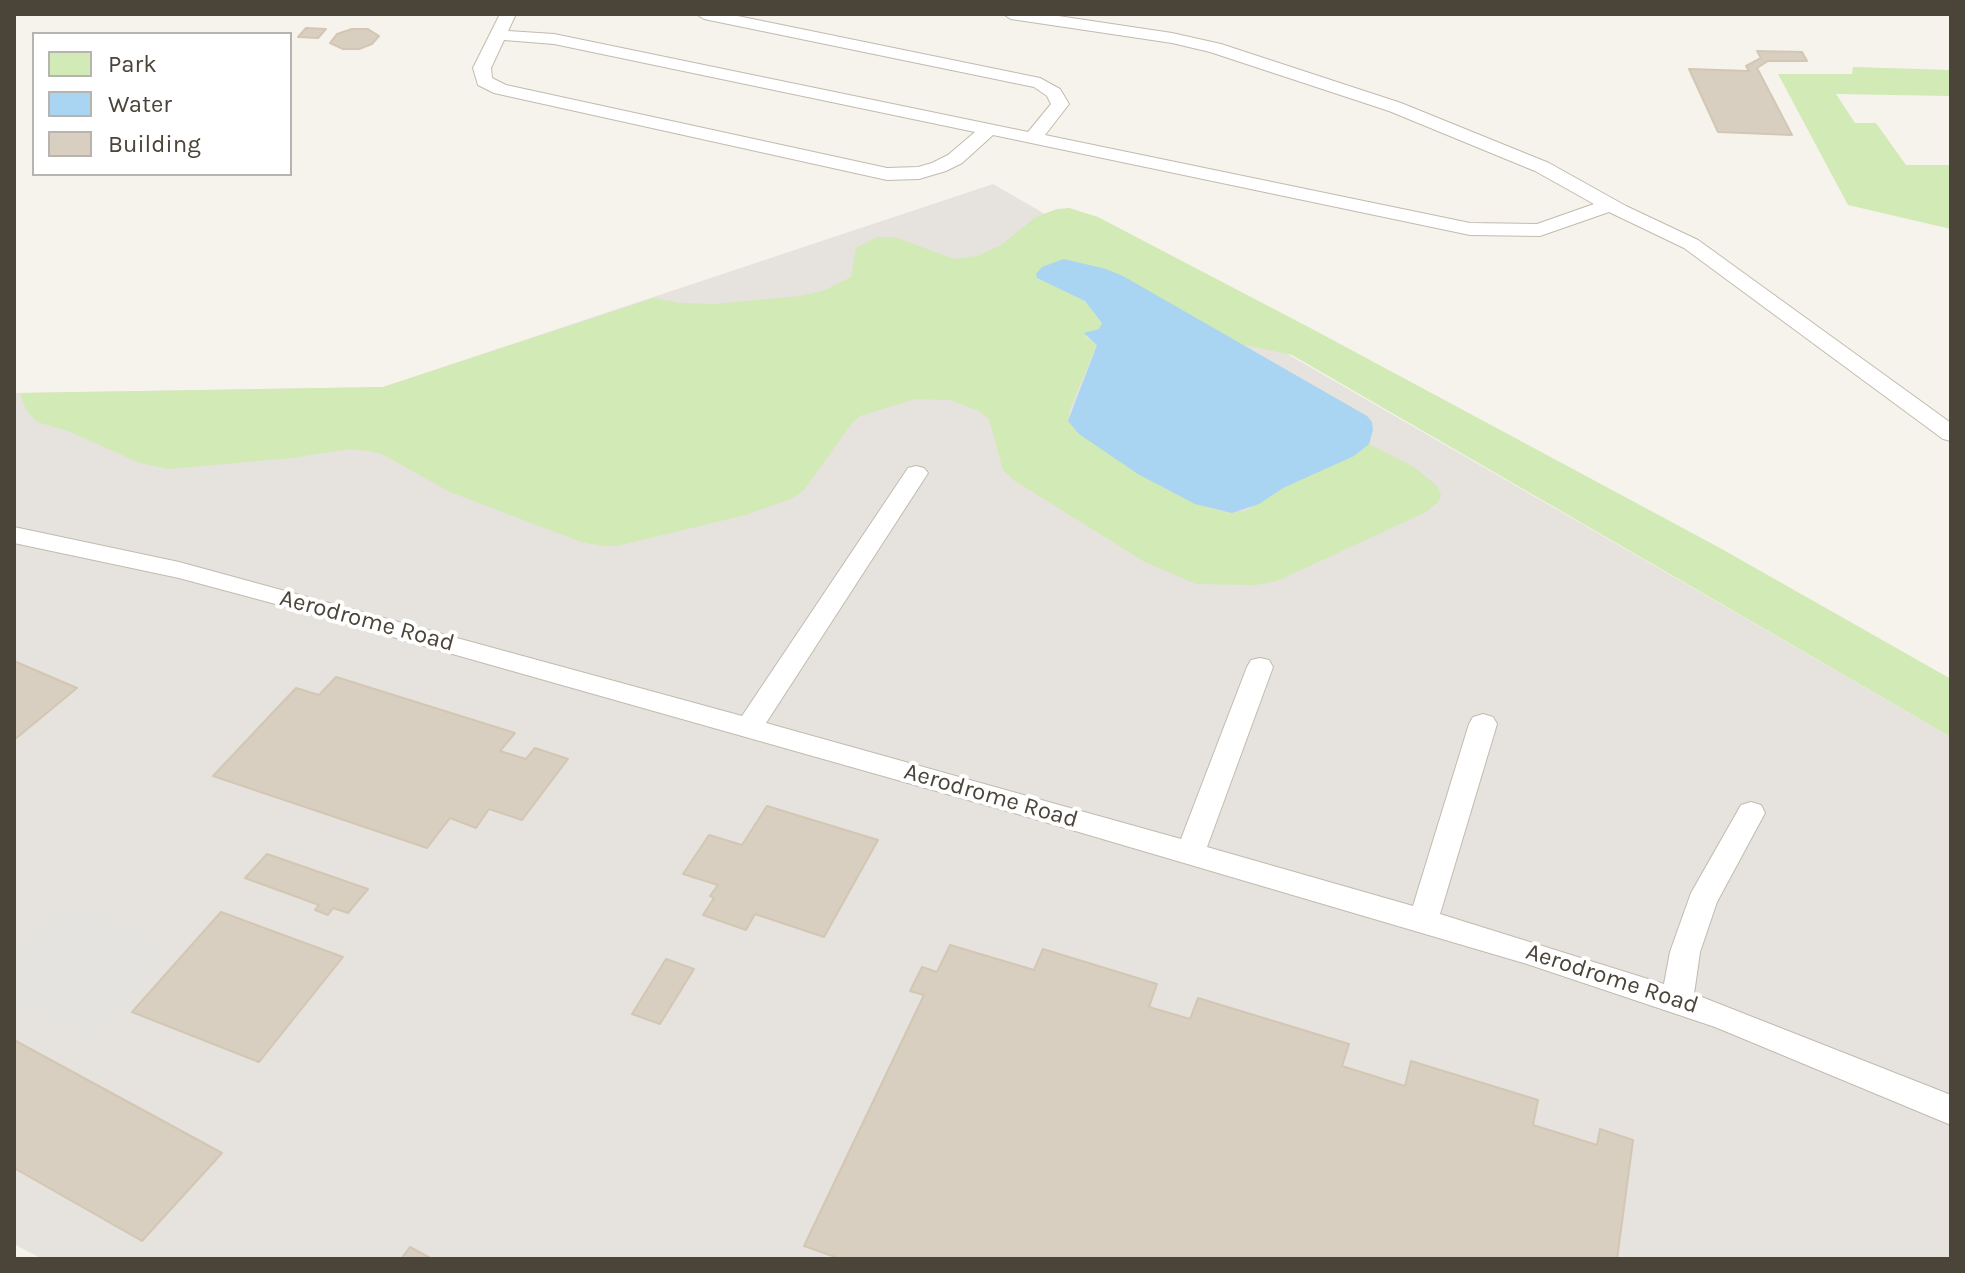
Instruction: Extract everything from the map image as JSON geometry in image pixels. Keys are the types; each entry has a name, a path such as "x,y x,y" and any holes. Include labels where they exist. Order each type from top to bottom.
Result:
{"lane":[{"path":"508,14 482,68 482,77 493,86 876,172 908,174 939,167 955,159 988,130"},
{"path":"704,14 1040,83 1054,93 1060,104 1032,139"},
{"path":"1011,14 1172,38 1241,55 1441,125 1542,167 1610,205 1691,244 1951,434"},
{"path":"498,35 554,39 1484,231 1540,230 1610,205"},
{"path":"749,727 916,473"},
{"name":"Aerodrome Road","path":"14,535 194,574 749,727 1527,951 1677,1001 1951,1110"},
{"path":"1190,853 1260,667"},
{"path":"1423,921 1483,724"},
{"path":"1677,1001 1685,952 1702,901 1751,813"}],"shaded area":[{"path":"993,184 1951,737 1951,1259 42,1259 14,1244 14,393 383,387"},
{"path":"67,902 177,942 96,1045 14,1006 14,955"}],"green space":[{"path":"1853,67 1951,70 1951,96 1836,94 1855,123 1876,123 1906,165 1951,165 1951,229 1848,205 1778,74 1852,74"},
{"path":"1069,208 1098,217 1316,331 1720,548 1951,679 1951,737 1292,355 1241,344 1106,269 1037,278 1085,301 1102,323 1099,329 1085,337 1097,344 1070,409 1068,421 1079,434 1167,490 1219,511 1245,511 1283,488 1354,456 1369,444 1414,467 1437,486 1441,494 1439,501 1426,512 1277,581 1256,585 1196,584 1145,562 1015,481 1003,470 989,419 979,411 950,400 915,399 860,416 804,490 791,499 745,515 617,546 604,546 581,542 450,492 382,454 368,451 349,449 292,458 168,469 140,463 68,431 37,422 26,410 20,393 383,387 654,298 714,304 823,291 851,277 856,248 877,237 895,237 954,259 977,256 1001,245 1036,217"}],"water":[{"path":"1064,259 1123,276 1367,416 1373,430 1369,444 1354,456 1283,488 1259,504 1232,513 1195,504 1138,474 1079,434 1068,421 1097,345 1084,333 1099,329 1102,323 1085,301 1037,278 1036,274 1042,267"}],"building":[{"path":"306,28 326,29 318,38 298,37"},
{"path":"352,29 368,29 379,36 372,44 359,49 343,49 330,43 337,34"},
{"path":"1757,51 1802,52 1807,61 1768,61 1757,68 1792,135 1718,132 1689,69 1749,71 1746,66 1761,58"},
{"path":"14,661 77,688 14,740"},
{"path":"336,677 515,733 500,751 526,759 535,748 568,759 522,820 489,809 476,828 450,818 427,848 213,776 296,688 319,695"},
{"path":"767,806 878,840 824,937 755,914 746,930 703,915 718,885 683,874 709,835 742,845"},
{"path":"267,854 368,889 348,913 333,908 328,915 315,910 319,905 245,878"},
{"path":"221,912 343,957 259,1062 132,1012"},
{"path":"950,945 1034,970 1043,949 1157,984 1149,1007 1190,1019 1198,998 1349,1044 1342,1066 1405,1086 1411,1061 1538,1100 1533,1125 1597,1145 1600,1129 1633,1140 1617,1259 841,1259 804,1246 924,995 910,991 922,967 937,972"},
{"path":"666,959 694,969 660,1024 632,1014"},
{"path":"14,1040 222,1153 142,1241 14,1168"},
{"path":"410,1247 432,1259 401,1259"}]}
